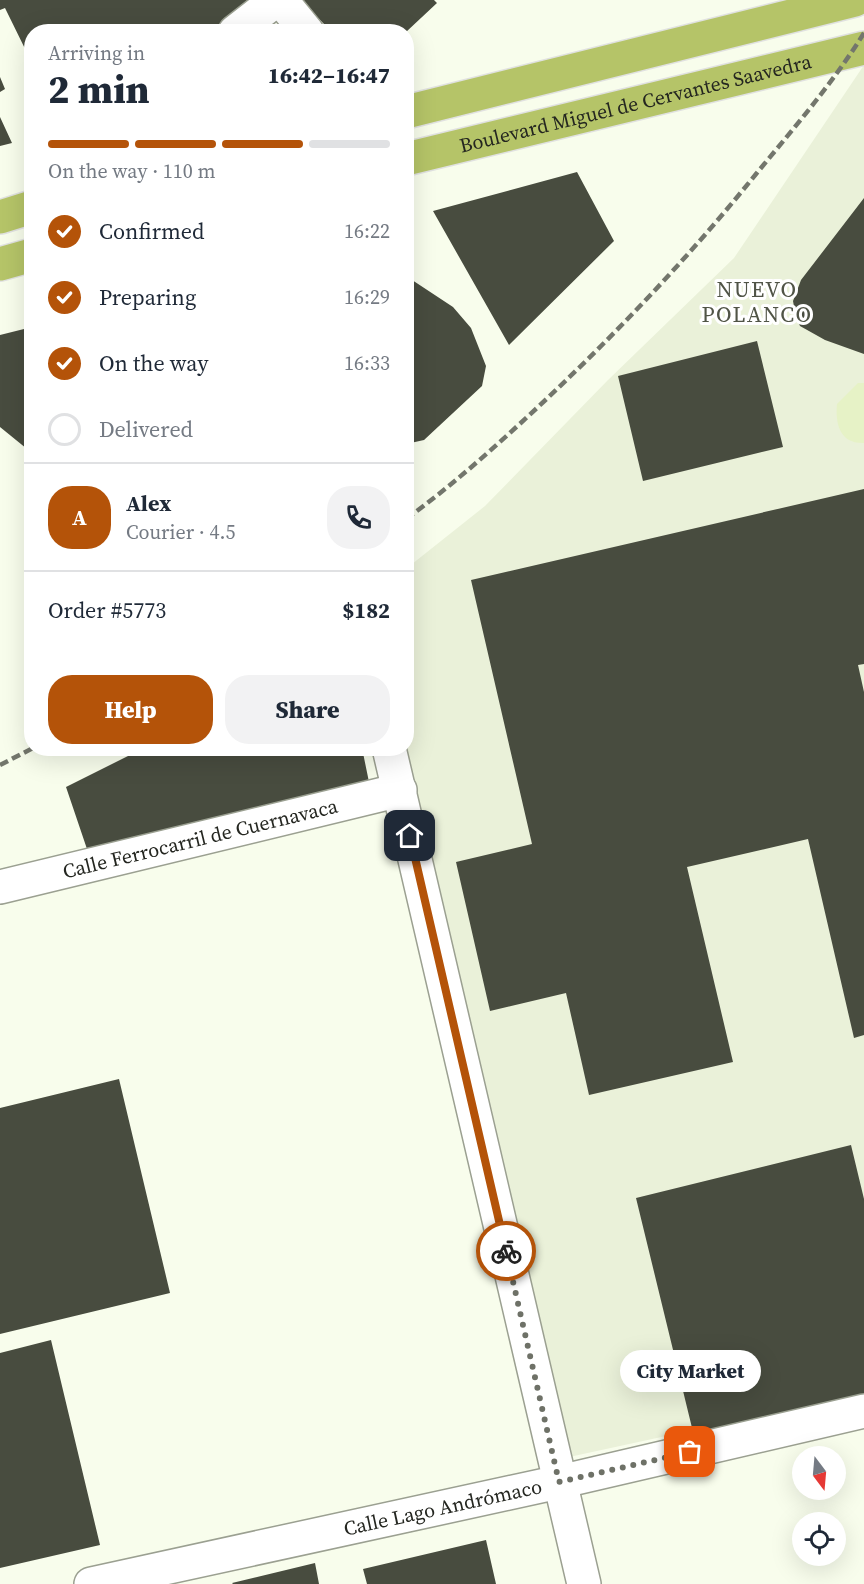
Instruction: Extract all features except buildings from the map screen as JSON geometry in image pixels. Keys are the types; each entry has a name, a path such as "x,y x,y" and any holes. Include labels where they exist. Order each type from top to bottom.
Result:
{"main road":[{"path":"414,110 849,1"},
{"name":"Boulevard Miguel de Cervantes Saavedra","path":"414,157 864,48"},
{"path":"0,217 24,210"},
{"path":"0,264 24,257"}],"street":[{"path":"245,24 276,0"},
{"path":"281,0 300,24"},
{"path":"391,756 584,1584"},
{"name":"Calle Ferrocarril de Cuernavaca","path":"0,886 400,790"},
{"name":"Calle Lago Andrómaco","path":"91,1584 559,1482 864,1412"}],"shaded area":[{"path":"864,65 864,1393 560,1459 390,756 414,756 414,562 485,506 608,380 734,258"}],"green space":[{"path":"858,383 864,383 864,443 849,440 844,436 837,419 837,404"}],"railway":[{"path":"414,513 522,422 651,294 731,205 798,123 826,88 864,33"},
{"path":"0,765 24,753"}],"way so far":[{"path":"506,1251 559,1482 690,1452"}],"place":[{"name":"City Market","path":"690,1452"}],"district":[{"name":"NUEVO POLANCO","path":"757,302"}],"route":[{"path":"410,836 506,1251"}]}
